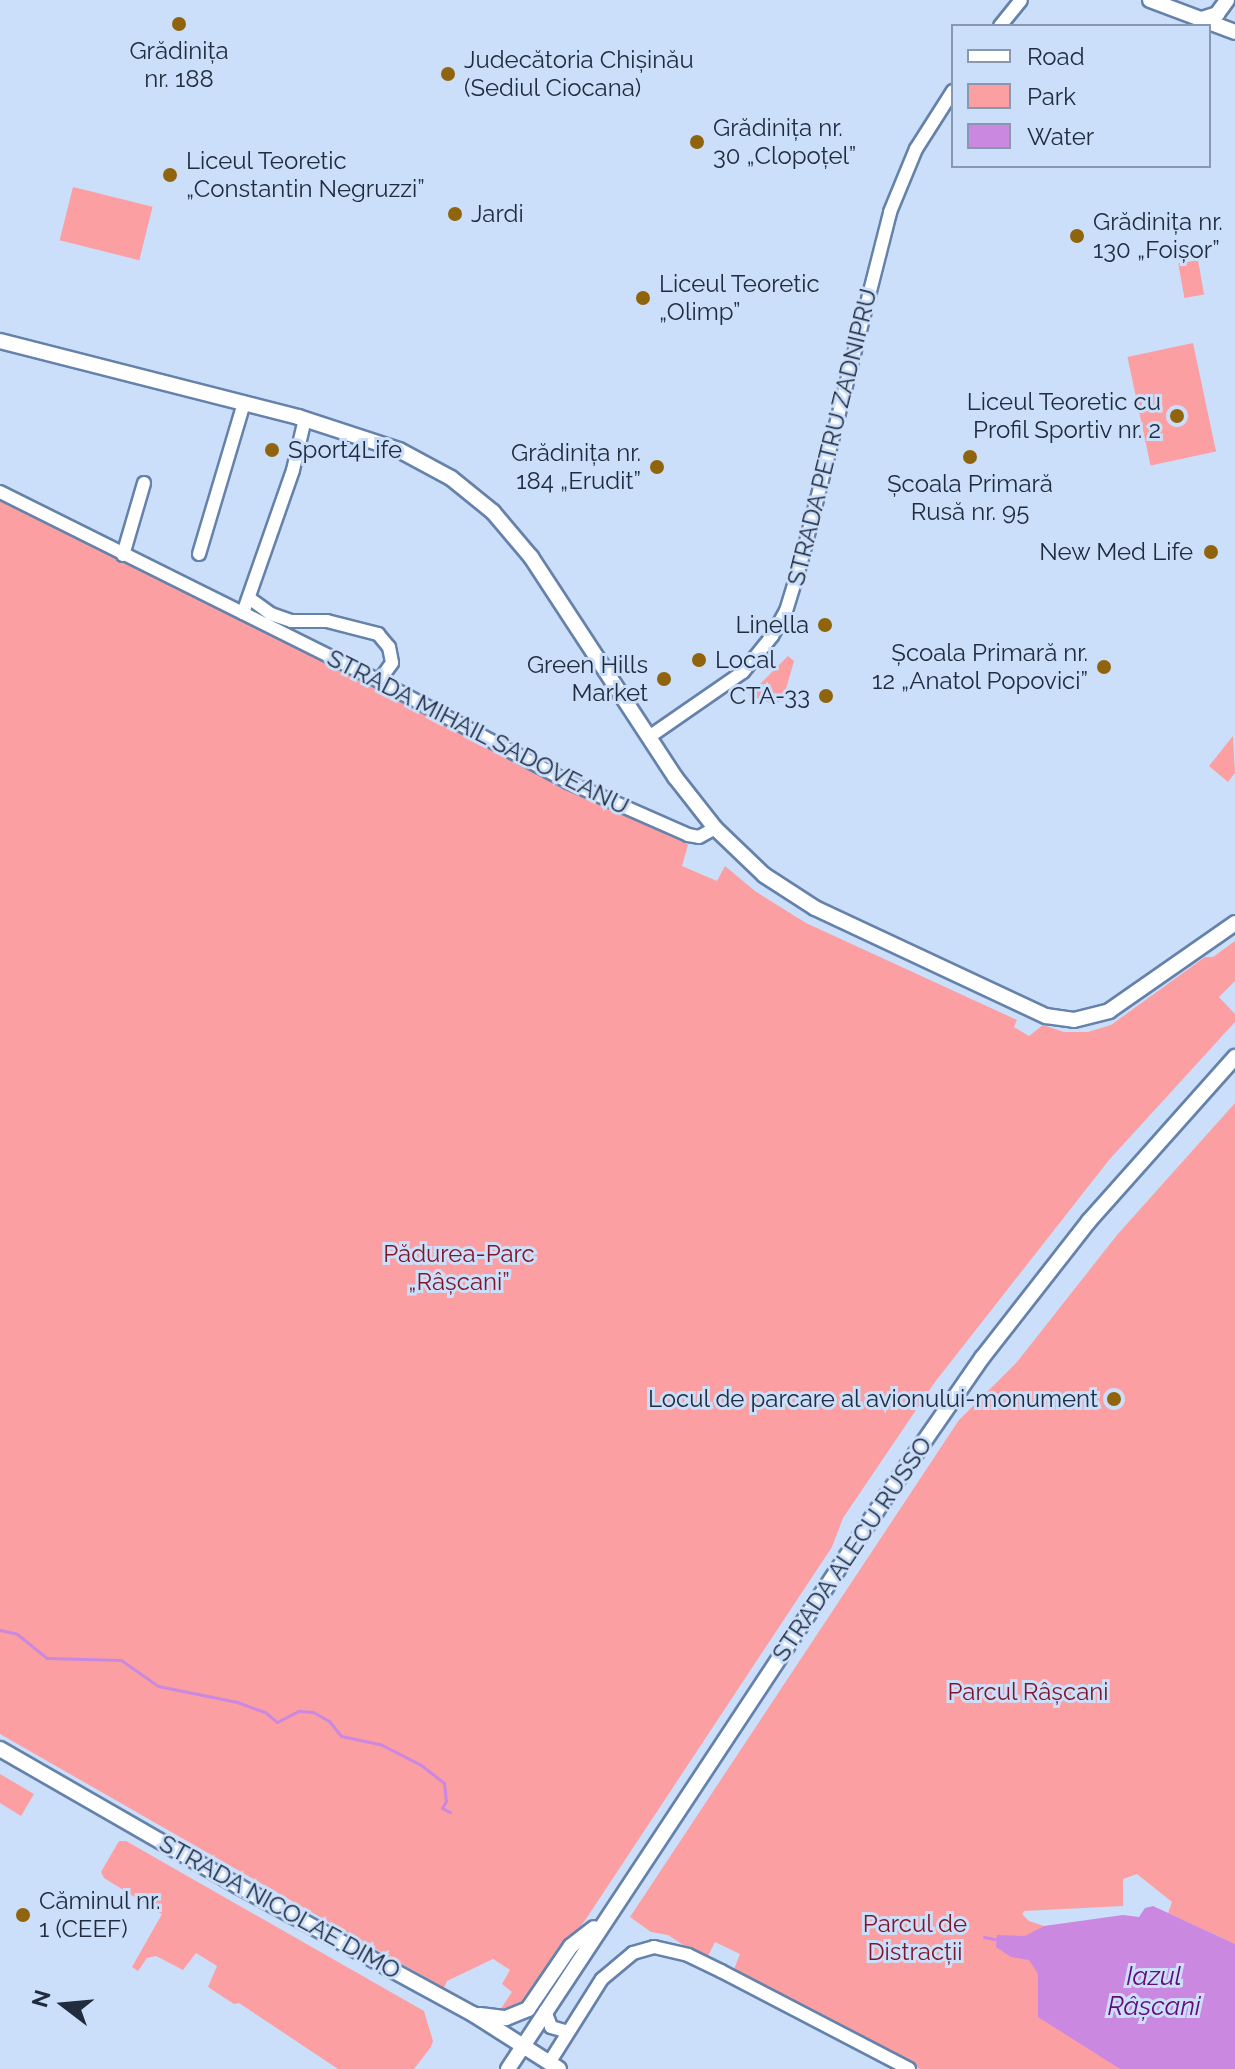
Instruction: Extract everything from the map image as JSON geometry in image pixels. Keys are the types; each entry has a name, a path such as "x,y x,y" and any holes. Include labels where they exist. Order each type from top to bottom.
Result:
{"main road":[{"path":"1150,0 1235,32"},
{"path":"1202,19 1217,14 1227,0"},
{"path":"0,341 305,419 418,458 451,478 493,512 531,557 649,737 715,828 764,875 807,903 1046,1016 1085,1019 1109,1011 1235,923"},
{"name":"STRADA ALECU RUSSO","path":"508,2069 982,1358 1089,1221 1235,1057"},
{"name":"STRADA NICOLAE DIMO","path":"0,1749 238,1886 473,2014 554,2066"},
{"path":"473,2014 506,2018 522,2013 533,2003 571,1946 607,1918"}],"street":[{"path":"1002,24 1021,0"},
{"name":"STRADA PETRU ZADNIPRU","path":"649,737 743,672 772,636 786,611 890,212 916,149 951,94"},
{"path":"199,554 244,403"},
{"path":"243,613 293,470 305,419"},
{"path":"123,555 144,483"},
{"name":"STRADA MIHAIL SADOVEANU","path":"0,492 379,681 568,782 688,835 699,837 715,828"},
{"path":"249,598 271,614 291,621 327,621 378,634 389,647 392,663 379,681"},
{"path":"554,2066 571,2027 609,1971 633,1953 654,1947 674,1950 721,1971 909,2069"},
{"path":"545,2011 551,2027 571,2027"}],"green space":[{"path":"73,187 153,207 139,260 60,240"},
{"path":"1198,260 1204,294 1184,298 1178,263"},
{"path":"1193,343 1216,452 1151,466 1127,357"},
{"name":"Pădurea-Parc „Râșcani”","path":"0,496 572,790 681,839 688,845 682,866 717,881 725,866 755,891 806,923 1017,1020 1014,1027 1029,1036 1043,1025 1064,1032 1088,1032 1111,1025 1205,957 1213,957 1235,941 1235,981 1219,997 1235,1014 1235,1022 1109,1160 935,1382 843,1518 832,1547 586,1919 522,2006 505,2013 500,2010 512,1992 502,1984 510,1970 493,1959 447,1981 444,1988 0,1734"},
{"path":"788,656 794,661 783,700 773,704 749,695"},
{"path":"1233,736 1235,773 1228,782 1209,766"},
{"name":"Parcul Râșcani","path":"1235,1103 1235,1944 1168,1913 1172,1902 1137,1874 1123,1879 1123,1906 1024,1911 1022,1914 1029,1921 1044,1926 1107,2059 1120,2069 920,2069 824,2015 733,1972 740,1954 715,1942 706,1960 668,1935 651,1932 630,1917 959,1420 1017,1362 1117,1235"},
{"path":"0,1774 34,1794 21,1816 0,1803"},
{"path":"119,1841 126,1841 424,2011 433,2041 431,2047 414,2069 338,2069 239,2003 234,2004 208,1987 217,1966 196,1953 183,1970 156,1956 147,1958 138,1971 132,1967 162,1914 104,1878 101,1872"}],"water":[{"name":"Iazul Râșcani","path":"1153,1906 1235,1944 1235,2069 1120,2069 1038,2017 1038,1974 1029,1960 1011,1957 996,1947 997,1935 1025,1936 1044,1926 1123,1915 1139,1917 1145,1908"}],"waterway":[{"path":"0,1630 17,1634 47,1658 121,1660 158,1686 237,1702 265,1712 277,1722 299,1711 313,1712 329,1721 341,1736 380,1744 421,1765 444,1783 446,1801 442,1808 450,1812"},
{"path":"984,1937 999,1940"}],"place":[{"name":"Grădinița nr. 188","path":"179,24"},
{"name":"Judecătoria Chișinău (Sediul Ciocana)","path":"448,74"},
{"name":"Grădinița nr. 30 „Clopoțel”","path":"697,142"},
{"name":"Liceul Teoretic „Constantin Negruzzi”","path":"170,175"},
{"name":"Jardi","path":"455,214"},
{"name":"Grădinița nr. 130 „Foișor”","path":"1077,236"},
{"name":"Liceul Teoretic „Olimp”","path":"643,298"},
{"name":"Liceul Teoretic cu Profil Sportiv nr. 2","path":"1177,416"},
{"name":"Sport4Life","path":"272,450"},
{"name":"Școala Primară Rusă nr. 95","path":"970,457"},
{"name":"Grădinița nr. 184 „Erudit”","path":"657,467"},
{"name":"New Med Life","path":"1211,552"},
{"name":"Linella","path":"825,625"},
{"name":"Local","path":"699,660"},
{"name":"Școala Primară nr. 12 „Anatol Popovici”","path":"1104,667"},
{"name":"Green Hills Market","path":"664,679"},
{"name":"CTA-33","path":"826,696"},
{"name":"Locul de parcare al avionului-monument","path":"1114,1399"},
{"name":"Căminul nr. 1 (CEEF)","path":"23,1915"}],"park label":[{"name":"Parcul de Distracții","path":"915,1938"}]}
